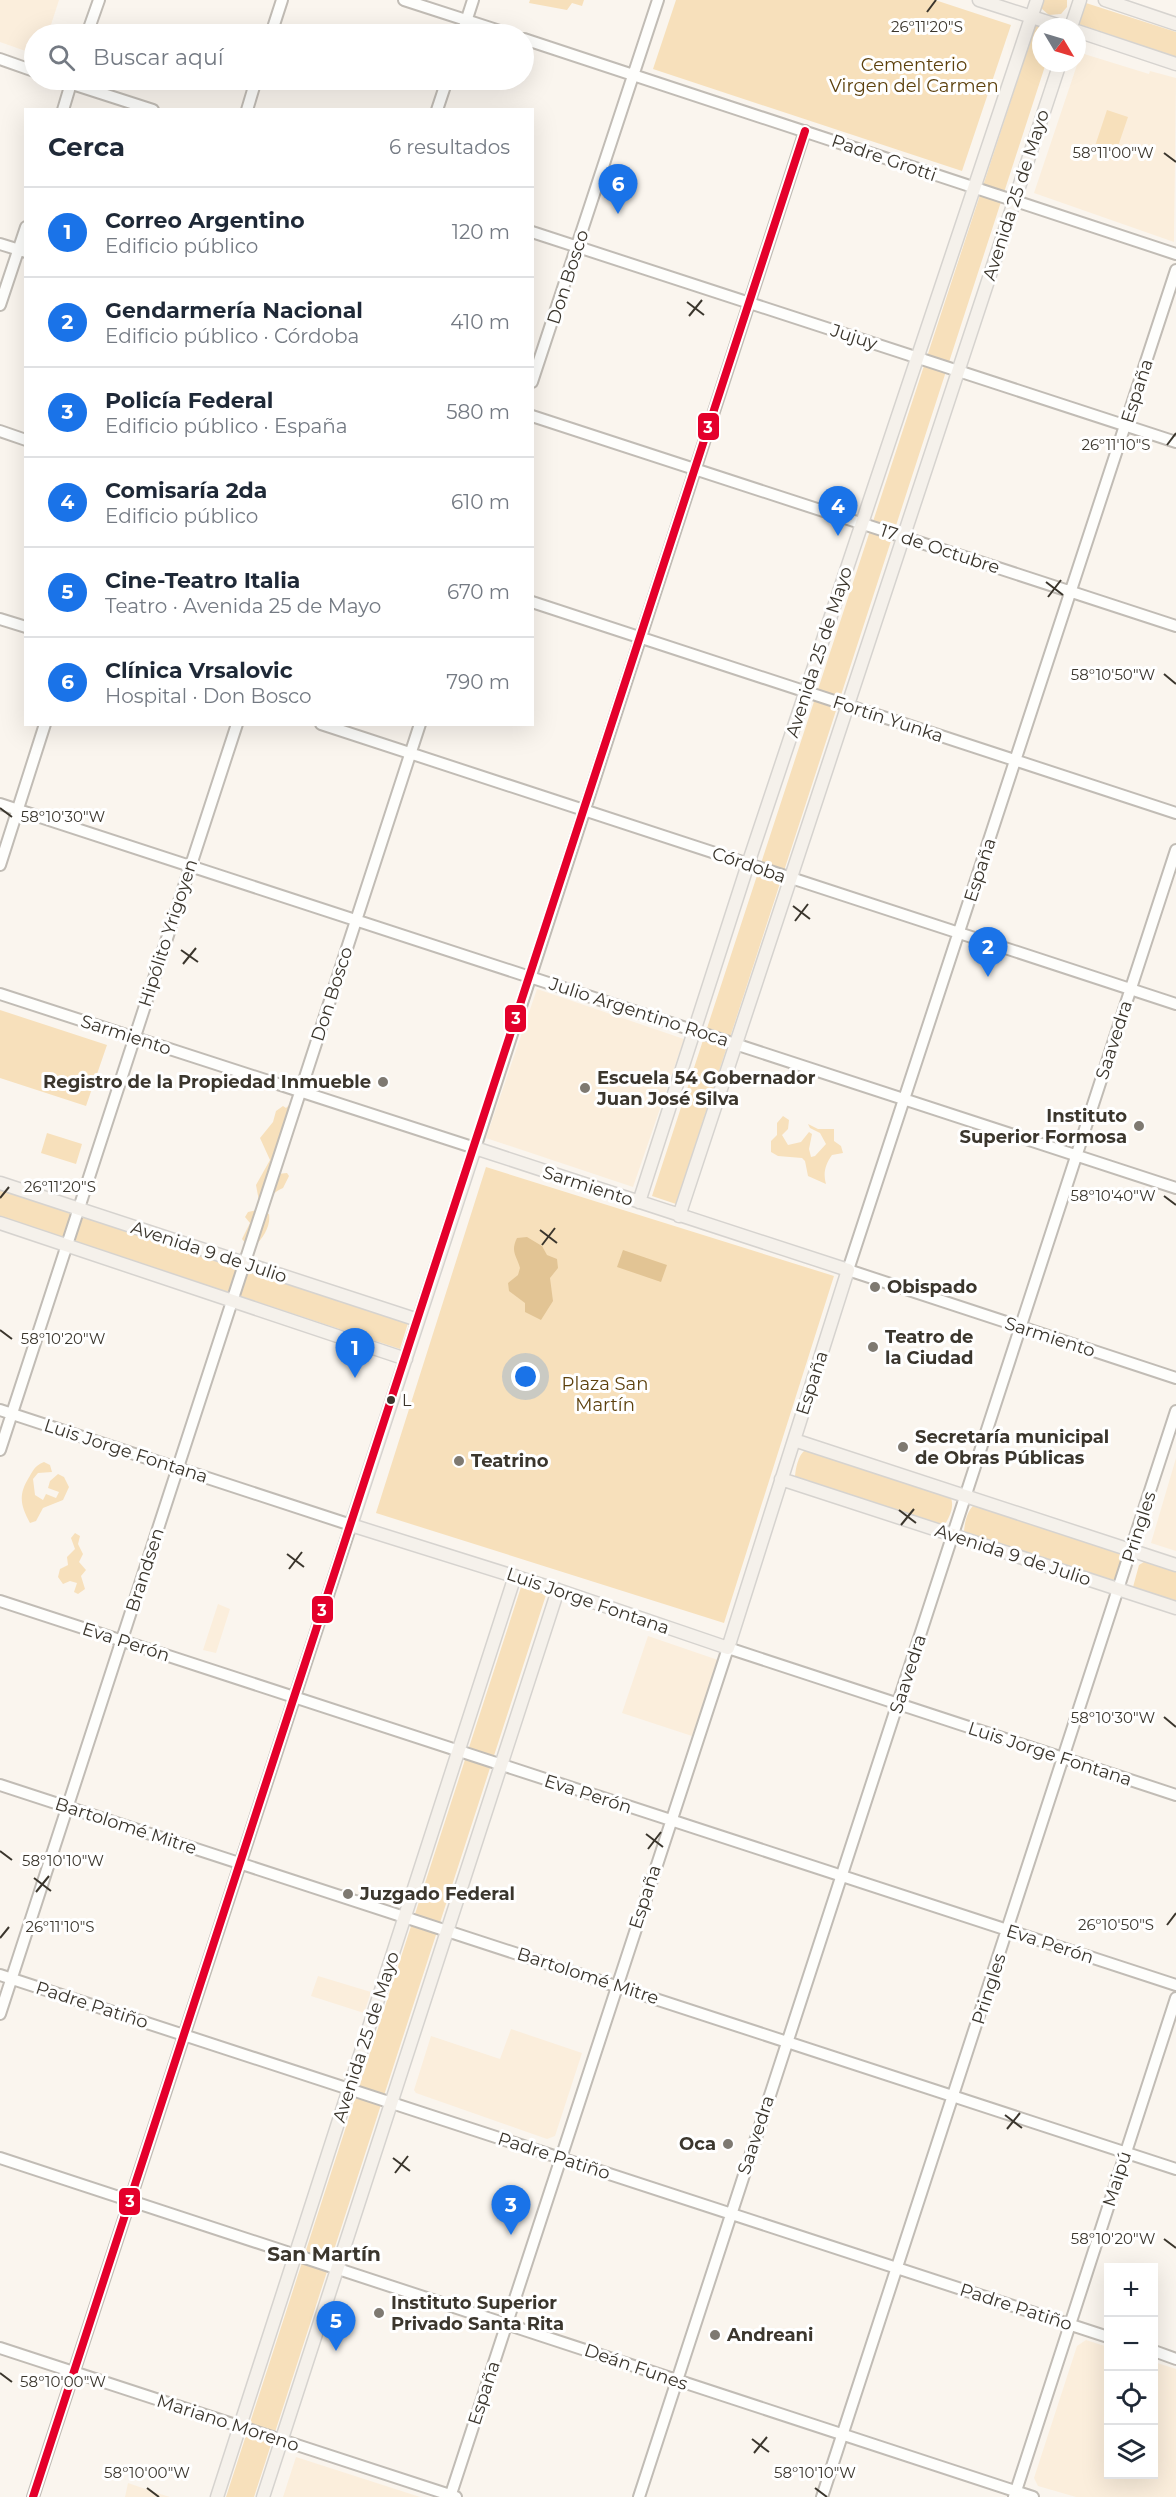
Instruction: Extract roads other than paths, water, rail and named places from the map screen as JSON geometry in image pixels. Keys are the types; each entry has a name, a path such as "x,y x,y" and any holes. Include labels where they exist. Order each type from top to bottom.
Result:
{"main road":[{"path":"979,0 1036,18"},
{"name":"Avenida 25 de Mayo","path":"639,1202 748,864 1037,0"},
{"path":"1074,18 1080,0"},
{"path":"1105,0 1176,24"},
{"path":"1086,35 1176,64"},
{"name":"Avenida 25 de Mayo","path":"679,1216 1056,72"},
{"path":"351,1525 475,1148"},
{"name":"Sarmiento","path":"475,1148 848,1270"},
{"name":"Avenida 9 de Julio","path":"0,1183 418,1320"},
{"name":"Avenida 9 de Julio","path":"0,1223 233,1299 406,1359"},
{"name":"España","path":"728,1648 848,1270"},
{"path":"794,1440 1176,1566"},
{"name":"Avenida 9 de Julio","path":"782,1479 1176,1608"},
{"name":"Luis Jorge Fontana","path":"351,1525 558,1590 728,1648"},
{"name":"Avenida 25 de Mayo","path":"217,2497 515,1576"},
{"path":"263,2497 558,1590"}],"street":[{"path":"91,24 99,0"},
{"path":"274,24 282,0"},
{"path":"404,0 476,24"},
{"path":"465,24 473,0"},
{"name":"Don Bosco","path":"534,376 658,0"},
{"name":"Padre Grotti","path":"534,42 1176,254"},
{"path":"0,59 24,67"},
{"path":"63,108 66,90"},
{"path":"94,90 147,108"},
{"path":"248,108 253,90"},
{"path":"438,108 444,90"},
{"path":"475,1148 805,131"},
{"name":"Jujuy","path":"534,233 1176,442"},
{"path":"0,244 22,251 0,304"},
{"name":"España","path":"848,1270 1176,270"},
{"name":"17 de Octubre","path":"534,417 1176,626"},
{"path":"0,431 24,439"},
{"name":"Fortín Yunka","path":"534,603 1176,813"},
{"path":"0,619 24,626"},
{"path":"0,865 44,726"},
{"name":"Hipólito Yrigoyen","path":"0,1450 236,726"},
{"name":"Córdoba","path":"327,726 1176,1004"},
{"name":"Don Bosco","path":"244,1264 419,726"},
{"name":"Julio Argentino Roca","path":"0,804 1176,1188"},
{"name":"Saavedra","path":"639,2497 1176,850"},
{"name":"Sarmiento","path":"0,994 475,1148"},
{"name":"Brandsen","path":"0,2014 244,1264"},
{"name":"Sarmiento","path":"848,1270 1176,1378"},
{"name":"Luis Jorge Fontana","path":"0,1410 351,1525"},
{"name":"Pringles","path":"822,2497 1176,1412"},
{"path":"33,2497 182,2035 351,1525"},
{"name":"Eva Perón","path":"0,1601 1176,1985"},
{"name":"España","path":"452,2496 506,2323 728,1648"},
{"name":"Luis Jorge Fontana","path":"728,1648 1176,1795"},
{"name":"Bartolomé Mitre","path":"0,1785 1176,2169"},
{"name":"Padre Patiño","path":"0,1974 1104,2336"},
{"name":"Maipú","path":"1015,2494 1176,1998"},
{"name":"Deán Funes","path":"0,2158 843,2434 1015,2494 1033,2497"},
{"name":"Mariano Moreno","path":"0,2349 452,2496"},
{"path":"1158,2352 1176,2359"}],"place":[{"name":"Clínica Vrsalovic","path":"618,214"},
{"name":"Comisaría 2da","path":"838,536"},
{"name":"Gendarmería Nacional","path":"988,977"},
{"name":"Registro de la Propiedad Inmueble","path":"383,1082"},
{"name":"Escuela 54 Gobernador Juan José Silva","path":"585,1088"},
{"name":"Instituto Superior Formosa","path":"1139,1126"},
{"name":"Obispado","path":"875,1287"},
{"name":"Teatro de la Ciudad","path":"873,1347"},
{"name":"Correo Argentino","path":"355,1378"},
{"name":"L","path":"391,1400"},
{"name":"Secretaría municipal de Obras Públicas","path":"903,1447"},
{"name":"Teatrino","path":"459,1461"},
{"name":"Juzgado Federal","path":"348,1894"},
{"name":"Oca","path":"728,2144"},
{"name":"Policía Federal","path":"511,2235"},
{"name":"Instituto Superior Privado Santa Rita","path":"379,2313"},
{"name":"Andreani","path":"715,2335"},
{"name":"Cine-Teatro Italia","path":"336,2351"}],"district":[{"name":"San Martín","path":"324,2254"}],"park label":[{"name":"Cementerio Virgen del Carmen","path":"914,76"},
{"name":"Plaza San Martín","path":"605,1394"}]}
